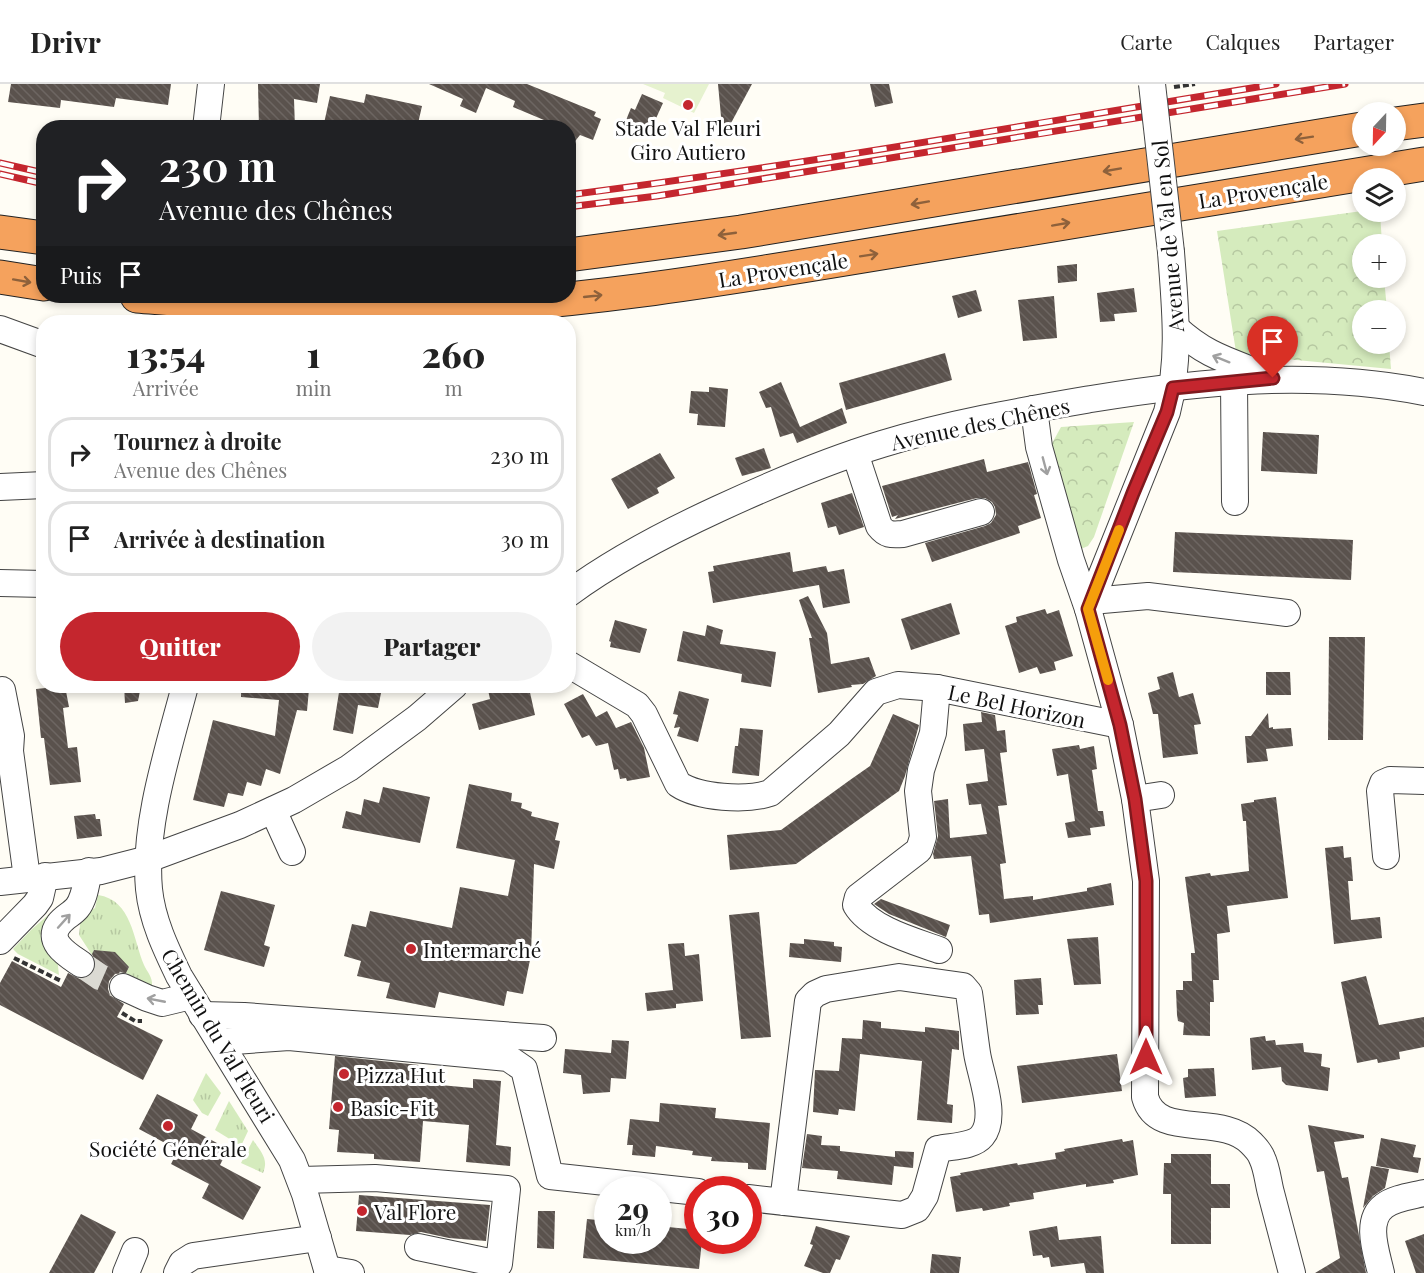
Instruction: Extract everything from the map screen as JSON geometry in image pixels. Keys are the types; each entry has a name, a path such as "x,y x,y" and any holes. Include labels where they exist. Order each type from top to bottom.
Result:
{"highway":[{"path":"1406,122 1424,120"},
{"name":"La Provençale","path":"576,254 741,232 1352,131"},
{"name":"La Provençale","path":"576,297 755,274 1424,164"},
{"path":"0,232 36,237"},
{"path":"0,277 36,283"},
{"name":"La Provençale","path":"222,303 342,309 430,309 526,303"}],"street":[{"path":"207,120 212,84"},
{"name":"Avenue de Val en Sol","path":"1090,605 1167,412 1173,388 1176,366 1176,328 1161,86"},
{"path":"1176,328 1193,344 1211,354 1273,378"},
{"path":"0,329 36,342"},
{"name":"Avenue des Chênes","path":"576,589 630,554 683,525 790,476 855,453 943,427 1034,409 1173,388 1273,378 1356,381 1392,385 1424,392"},
{"path":"1234,381 1235,502"},
{"path":"1034,409 1039,447 1071,560 1090,605 1120,725 1135,799 1146,881 1145,1097 1148,1107 1157,1117 1169,1122 1226,1128 1251,1142 1262,1158 1292,1273"},
{"path":"855,453 879,526 884,532 891,535 903,534 981,512"},
{"path":"0,487 36,485"},
{"path":"0,583 36,584"},
{"path":"1090,605 1148,596 1287,614"},
{"path":"576,669 637,705 644,714 678,784 688,790 715,796 762,796 770,793 839,734 876,692 898,685 937,688"},
{"name":"Le Bel Horizon","path":"939,950 898,935 862,916 856,905 858,897 919,850 923,837 918,791 921,770 933,733 937,688 1120,725"},
{"path":"2,690 11,736 7,782 36,877 40,898 5,949"},
{"name":"Chemin du Val Fleuri","path":"183,693 159,789 148,859 149,890 157,926 166,949 197,1006 282,1142 300,1180 318,1238 335,1272"},
{"path":"0,882 101,871 148,859 189,845 273,810 349,768 417,718 446,693"},
{"path":"1386,856 1380,791 1383,783 1390,780 1424,781"},
{"path":"1135,799 1161,795"},
{"path":"273,810 292,852"},
{"path":"81,964 57,945 54,937 58,925 77,908 83,898 88,871"},
{"path":"762,1200 783,1202 902,1215 917,1209 925,1196 938,1149 973,1142 983,1135 989,1117 985,1082 977,1056 969,993 963,986 899,977 826,989 815,994 808,1001 783,1202"},
{"path":"123,987 162,1003 197,1006 244,1016 543,1038"},
{"path":"220,1042 289,1036 508,1058 524,1069 550,1176 684,1190"},
{"path":"300,1180 375,1178 507,1189 499,1264 418,1247"},
{"path":"1382,1273 1373,1228 1376,1216 1382,1206 1424,1192"},
{"path":"177,1273 182,1263 193,1256 318,1238"}],"path":[{"path":"1161,86 1194,84"},
{"path":"5,949 61,981"}],"green space":[{"name":"Stade Val Fleuri Giro Autiero","path":"643,84 709,84 694,113 663,98 665,93"},
{"path":"1352,212 1352,222 1381,222 1381,234 1352,234 1352,288 1385,288 1386,300 1352,300 1352,354 1390,354 1391,369 1265,357 1236,352 1217,231"},
{"path":"1134,422 1094,537 1088,546 1078,550 1050,447 1061,427"},
{"path":"71,895 57,957 59,975 18,954 13,949"},
{"path":"98,895 109,898 125,912 144,965 151,977 152,986 126,973 129,967 94,950 92,955 79,935 81,916 95,908"},
{"path":"206,1073 221,1093 208,1116 202,1113 193,1100"},
{"path":"229,1101 248,1131 241,1146 215,1130"},
{"path":"253,1140 265,1160 263,1173 241,1163"}],"building":[{"path":"11,84 171,84 168,105 116,98 114,107 61,100 60,108 8,102"},
{"path":"258,84 320,84 317,103 294,99 295,120 259,120"},
{"path":"429,84 527,84 596,112 594,116 601,119 593,140 580,135 576,140 576,120 544,120 513,107 515,101 486,88 476,113 460,106 463,99"},
{"path":"718,84 752,84 723,138"},
{"path":"870,84 889,84 893,103 875,107"},
{"path":"366,94 422,106 419,120 325,120 330,96 364,103"},
{"path":"642,94 663,103 648,136 624,125 631,108 635,110"},
{"path":"1077,264 1077,281 1058,283 1057,266"},
{"path":"1134,288 1137,312 1114,314 1115,321 1100,322 1097,293"},
{"path":"976,290 982,311 958,318 952,296"},
{"path":"1054,296 1057,338 1023,341 1018,300"},
{"path":"945,353 952,380 846,410 839,383"},
{"path":"781,382 800,427 842,408 847,423 797,443 793,433 780,437 771,407 766,408 759,392"},
{"path":"709,387 728,389 725,427 697,425 698,414 689,413 691,391 709,392"},
{"path":"1263,432 1319,435 1317,474 1261,471"},
{"path":"764,448 771,468 742,476 735,458"},
{"path":"660,453 675,478 657,488 659,493 628,509 611,479"},
{"path":"984,459 987,472 1028,462 1041,518 1018,526 1020,533 932,562 925,543 991,523 996,515 992,502 985,498 977,498 895,519 898,515 892,517 882,486"},
{"path":"852,493 864,527 839,535 836,526 828,528 821,503"},
{"path":"1175,532 1353,540 1351,580 1173,572"},
{"path":"790,552 793,572 826,566 828,572 844,569 850,603 823,608 819,585 713,603 708,572 714,571 713,566"},
{"path":"808,596 827,633 831,664 869,657 876,676 863,684 818,693 809,638 812,638 799,600"},
{"path":"951,603 960,634 911,650 901,619"},
{"path":"1045,609 1047,614 1059,610 1073,656 1054,662 1056,670 1040,674 1037,667 1019,673 1005,626 1017,622 1016,617"},
{"path":"615,620 647,629 640,653 610,647 611,642 609,641"},
{"path":"707,625 723,630 720,644 776,652 771,687 741,682 742,674 677,661 683,631 705,636"},
{"path":"1329,637 1365,637 1363,740 1328,740"},
{"path":"1173,672 1179,697 1193,693 1201,724 1194,725 1198,754 1163,758 1158,714 1153,714 1148,693 1160,689 1157,677"},
{"path":"1266,672 1290,672 1291,695 1266,695"},
{"path":"679,691 709,699 698,742 677,736 680,727 674,728 678,715 673,714"},
{"path":"36,693 66,693 69,707 63,708 68,748 77,747 81,782 50,785 44,738 41,738"},
{"path":"124,693 140,693 138,701 125,703"},
{"path":"241,693 309,693 307,711 297,710 280,774 266,769 261,786 247,782 243,796 228,793 224,807 193,800 213,720 275,736 279,700 241,697"},
{"path":"339,693 381,693 378,708 358,705 353,734 333,730"},
{"path":"489,693 530,693 535,715 479,730 472,704 490,699"},
{"path":"583,694 596,717 607,711 616,728 631,722 644,748 650,777 627,781 626,778 620,779 618,769 614,770 608,743 596,746 589,735 582,738 564,704"},
{"path":"981,712 995,715 997,731 1005,730 1007,752 1000,753 1007,805 998,806 1006,863 1000,864 1004,899 1033,896 1033,900 1087,891 1087,888 1111,883 1114,905 990,923 989,914 979,915 971,856 934,859 933,854 938,836 934,801 948,799 950,838 987,834 981,804 969,805 966,784 988,781 984,749 965,751 963,724 982,722"},
{"path":"1268,713 1269,728 1291,728 1293,746 1266,749 1268,761 1247,763 1245,736 1251,736"},
{"path":"893,714 919,725 899,791 796,864 730,870 727,835 781,830 870,766"},
{"path":"740,728 763,730 759,776 732,773"},
{"path":"1079,745 1080,749 1094,746 1097,769 1092,770 1098,811 1103,811 1105,826 1090,828 1091,835 1068,838 1065,823 1075,821 1068,774 1057,776 1052,749"},
{"path":"469,784 512,793 511,801 522,803 521,808 532,812 531,816 559,823 555,840 560,841 554,869 534,864 531,955 523,994 507,991 504,1006 439,992 435,1008 386,998 390,983 357,976 361,961 344,956 352,924 366,927 370,911 452,928 460,887 508,896 515,860 456,848"},
{"path":"383,787 430,797 420,843 342,828 346,811 361,815 364,799 379,803"},
{"path":"1276,797 1288,898 1227,906 1230,932 1217,934 1219,980 1213,980 1214,1002 1210,1002 1210,1036 1183,1035 1184,1023 1178,1021 1177,1015 1176,990 1183,990 1183,981 1192,981 1191,953 1195,953 1185,877 1249,871 1246,821 1243,821 1241,804"},
{"path":"95,814 96,819 100,819 102,836 77,839 74,816"},
{"path":"1343,846 1344,858 1351,857 1353,881 1348,881 1351,920 1380,917 1382,938 1334,944 1325,848"},
{"path":"221,891 275,905 264,945 270,947 264,967 204,950"},
{"path":"881,899 950,925 946,937 889,914 874,904"},
{"path":"759,912 771,1037 741,1039 729,915"},
{"path":"1098,937 1101,984 1074,985 1067,939"},
{"path":"804,939 834,942 834,946 842,947 841,962 789,957 790,943 804,944"},
{"path":"684,943 685,956 699,954 703,1001 676,1004 676,1008 647,1011 645,993 673,990 668,944"},
{"path":"94,950 115,952 129,967 126,973 115,974 109,981 110,995 124,1004 117,1017 163,1040 143,1080 0,1005 0,983 12,961 61,987 68,973 80,979 87,978 93,973 96,964 92,954"},
{"path":"1366,976 1379,1025 1424,1017 1424,1047 1399,1052 1400,1059 1378,1063 1377,1059 1357,1063 1341,982"},
{"path":"1041,978 1043,1005 1038,1005 1039,1014 1016,1015 1014,980"},
{"path":"863,1020 881,1022 881,1028 925,1032 925,1027 959,1031 959,1050 952,1049 947,1104 953,1105 952,1123 917,1120 922,1061 860,1054 855,1111 839,1109 838,1115 813,1112 815,1070 839,1071 842,1038 862,1039"},
{"path":"1265,1036 1266,1041 1275,1040 1276,1045 1303,1043 1304,1052 1322,1054 1321,1066 1330,1068 1328,1091 1286,1085 1282,1081 1281,1067 1252,1070 1250,1038"},
{"path":"612,1040 629,1041 626,1079 611,1078 610,1092 583,1094 581,1075 563,1073 565,1049 611,1053"},
{"path":"1117,1054 1122,1091 1022,1103 1017,1066"},
{"path":"335,1056 419,1065 418,1083 473,1088 473,1079 501,1081 496,1145 511,1147 510,1166 466,1162 469,1125 423,1121 420,1162 374,1159 374,1154 337,1152 339,1130 329,1129"},
{"path":"1214,1068 1216,1096 1185,1098 1183,1078 1188,1077 1188,1069"},
{"path":"157,1094 198,1115 191,1129 228,1149 220,1165 261,1187 243,1220 202,1198 209,1184 171,1164 178,1150 139,1129"},
{"path":"660,1103 716,1108 715,1118 770,1123 766,1170 748,1169 748,1163 711,1161 712,1157 692,1155 693,1151 656,1146 655,1157 632,1155 633,1145 627,1145 630,1119 659,1122"},
{"path":"1308,1125 1364,1135 1364,1138 1334,1142 1342,1178 1348,1177 1366,1273 1315,1273 1340,1258 1324,1171 1317,1172"},
{"path":"807,1134 822,1136 821,1145 840,1146 840,1151 895,1157 895,1151 914,1152 913,1168 894,1166 892,1185 837,1179 838,1171 802,1168"},
{"path":"1381,1138 1416,1145 1413,1157 1421,1158 1418,1173 1376,1166"},
{"path":"1122,1139 1123,1142 1133,1140 1138,1175 1113,1180 1114,1183 1086,1187 1086,1184 1033,1193 1034,1199 1009,1203 1010,1206 983,1211 982,1208 956,1212 950,1177 961,1175 960,1173 1017,1163 1018,1165 1056,1159 1055,1153 1065,1151 1064,1149"},
{"path":"1171,1154 1211,1154 1211,1184 1230,1184 1230,1208 1211,1208 1211,1244 1171,1244 1171,1194 1163,1194 1164,1163 1171,1163"},
{"path":"1371,1166 1389,1169 1385,1188 1373,1196 1363,1208"},
{"path":"359,1195 490,1205 486,1241 449,1238 421,1232 410,1235 356,1231"},
{"path":"538,1211 555,1211 554,1249 537,1248"},
{"path":"81,1214 116,1232 94,1273 49,1273"},
{"path":"587,1219 594,1220 594,1254 672,1254 672,1227 684,1229 684,1254 701,1254 699,1269 583,1258"},
{"path":"816,1226 850,1236 840,1260 836,1259 830,1273 823,1273 804,1266 813,1245 810,1244"},
{"path":"1057,1226 1059,1240 1101,1236 1104,1273 1086,1273 1084,1263 1051,1267 1049,1257 1033,1256 1029,1231"},
{"path":"1424,1234 1424,1273 1416,1273 1405,1241"},
{"path":"932,1254 961,1257 959,1273 930,1273"}],"tunnel":[{"path":"81,964 100,977 123,987"}],"railway":[{"path":"576,194 834,157 1276,84"},
{"path":"576,206 657,196 1345,84"},
{"path":"0,163 36,171"},
{"path":"0,174 36,182"}],"slow traffic":[{"path":"1108,680 1088,609 1119,530"}],"place":[{"name":"Stade Val Fleuri Giro Autiero","path":"688,105"},
{"name":"Intermarché","path":"411,949"},
{"name":"Pizza Hut","path":"344,1074"},
{"name":"Basic-Fit","path":"338,1107"},
{"name":"Société Générale","path":"168,1126"},
{"name":"Val Flore","path":"362,1211"}],"route":[{"path":"1146,1057 1146,881 1135,799 1120,725 1088,609 1167,412 1173,388 1273,378"}]}
